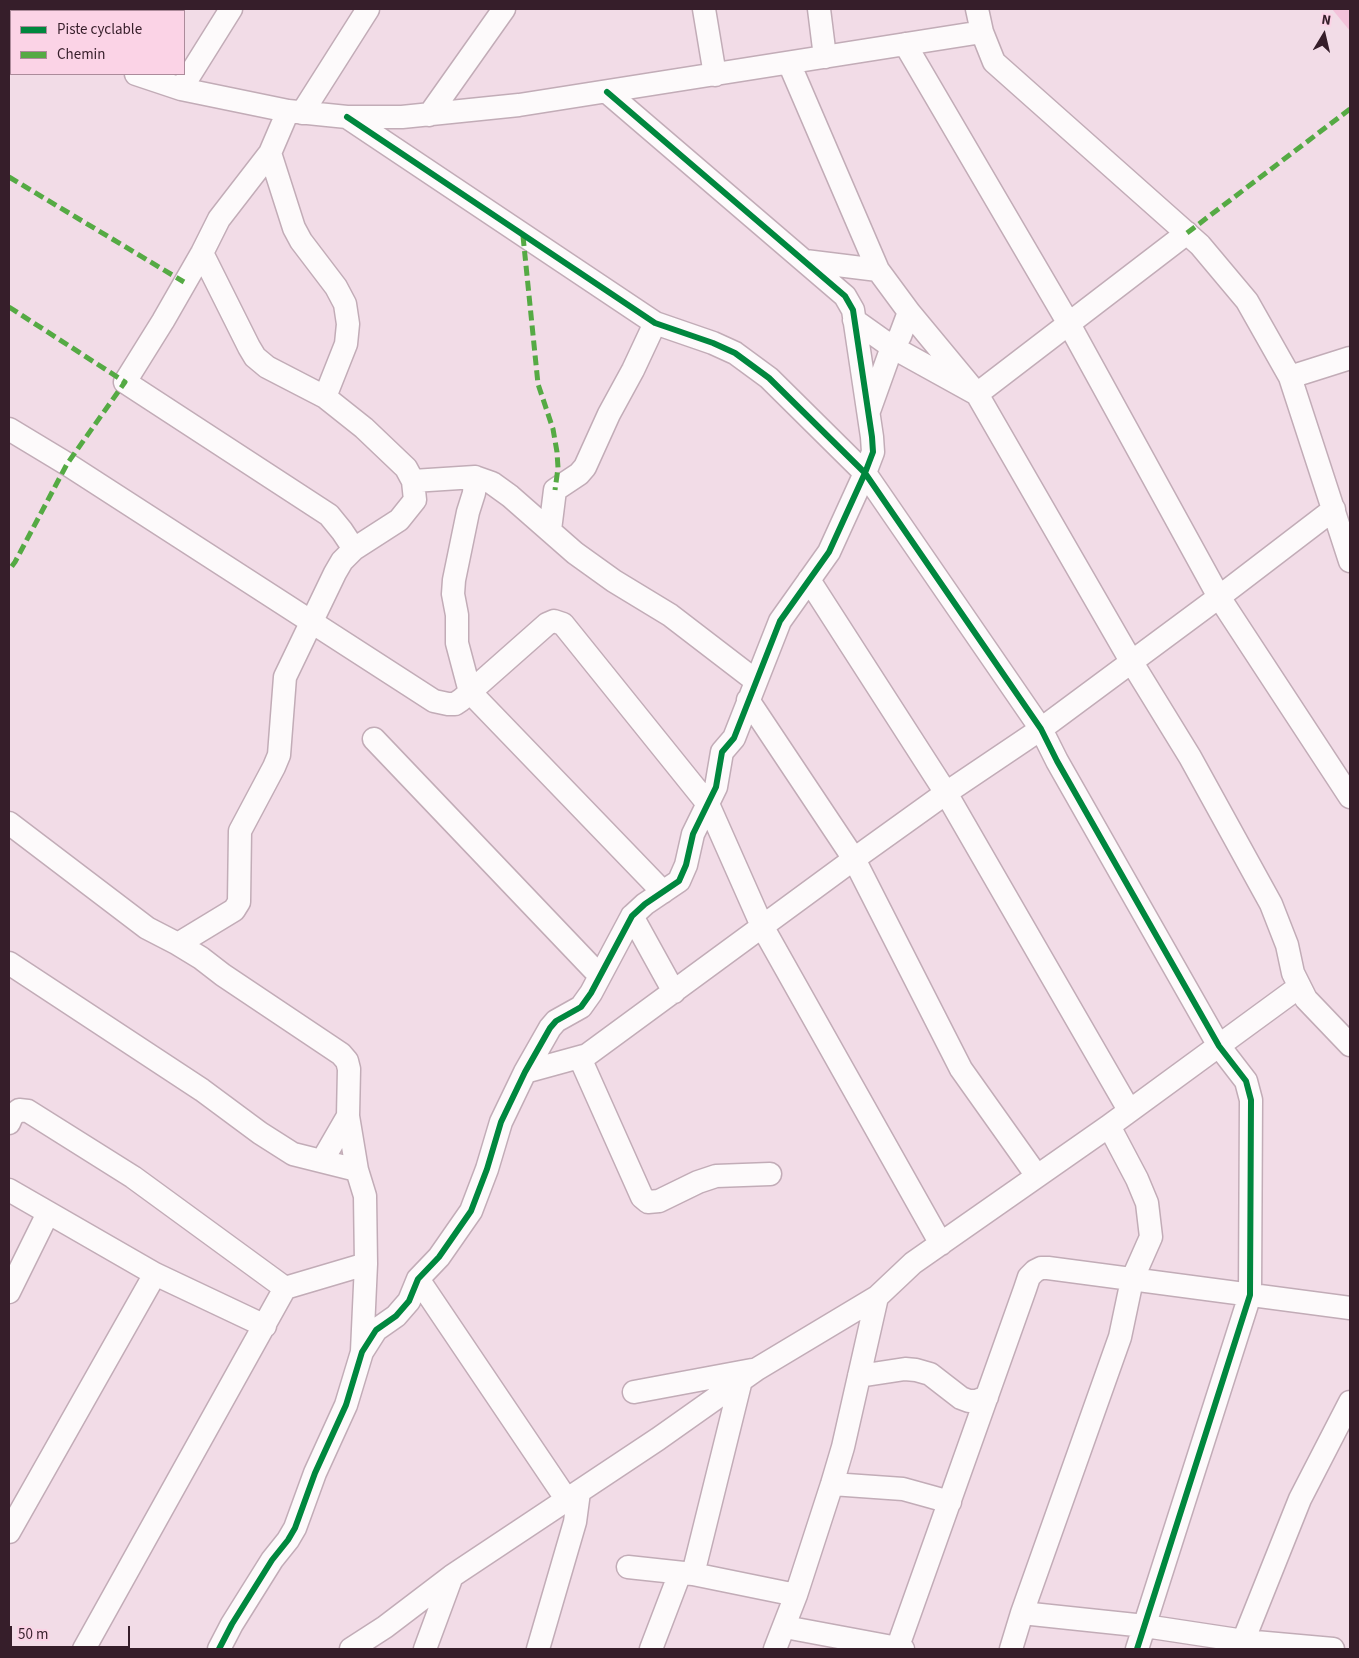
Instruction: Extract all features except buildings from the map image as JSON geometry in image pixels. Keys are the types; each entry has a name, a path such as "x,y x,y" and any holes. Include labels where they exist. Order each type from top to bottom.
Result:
{"street":[{"path":"180,89 231,9"},
{"path":"354,549 329,516 125,382 202,253 219,219 270,153 295,112 368,9"},
{"path":"429,115 504,9"},
{"path":"704,9 715,75"},
{"path":"819,9 825,57"},
{"path":"978,9 982,32 994,62 1200,245 1247,301 1290,377 1350,561"},
{"path":"139,75 180,89 295,112 347,117 402,117 519,105 982,32"},
{"path":"905,44 1069,324 1219,597 1350,797"},
{"path":"789,63 878,270 909,312 977,394 1131,661 1190,757 1271,904 1287,945 1293,973 1299,987 1306,999 1350,1045"},
{"path":"362,1352 376,1330 396,1316 409,1300 418,1279 439,1257 471,1211 487,1169 500,1122 550,1028 556,1021 581,1007 632,916 679,881 686,864 692,834 716,787 722,752 734,738 780,622 829,552 865,473 872,452 872,436 853,310 845,296 607,92"},
{"path":"347,117 655,323 735,353 769,378 865,473 1041,729 1057,761 1219,1046 1246,1081 1251,1100 1250,1295 1137,1649"},
{"path":"270,153 294,228 301,241 336,287 345,304 348,324 346,344 325,397"},
{"path":"977,394 1187,233"},
{"path":"178,944 234,910 239,902 240,832 274,767 278,755 285,677 310,621 342,561 354,549 400,520 409,510 414,500 413,481 406,468 364,428 325,397 267,367 255,357 248,347 202,253"},
{"path":"805,261 878,270"},
{"path":"868,414 892,347 900,336 909,312"},
{"path":"854,320 892,347 977,394"},
{"path":"550,530 555,490 585,467 609,414 633,370 655,323"},
{"path":"1290,377 1350,358"},
{"path":"9,429 67,464 434,701 455,704 462,700 547,624 554,621 563,624 708,804 762,926 940,1244"},
{"path":"413,481 475,477 492,483 510,496 575,553 606,576 670,615 752,690 854,858 962,1069 1037,1176"},
{"path":"475,477 474,493 468,512 454,580 453,594 457,615 457,643 470,692 663,892"},
{"path":"525,1072 587,1055 854,858 1041,729 1334,509"},
{"path":"809,580 946,793 1130,1110"},
{"path":"374,739 600,976"},
{"path":"9,823 147,928 201,958 223,975 341,1054 347,1061 349,1069 348,1116 357,1170 365,1196 366,1264 362,1352 346,1405 316,1473 295,1528 272,1560 232,1624 219,1649"},
{"path":"632,916 674,992"},
{"path":"9,963 202,1090 260,1133 293,1154 357,1170"},
{"path":"351,1649 385,1627 452,1576 658,1439 749,1374 877,1297 913,1263 1109,1126 1299,987"},
{"path":"580,1058 642,1197 648,1202 659,1201 698,1182 716,1176 770,1174"},
{"path":"12,1112 28,1111 133,1177 285,1288"},
{"path":"322,1161 348,1116"},
{"path":"1011,1649 1120,1337 1132,1280 1151,1237 1147,1203 1137,1179 1109,1126"},
{"path":"9,1190 155,1274 265,1326"},
{"path":"9,1292 48,1213"},
{"path":"84,1649 285,1288 366,1264"},
{"path":"785,1627 899,1649 1029,1277 1035,1271 1041,1268 1048,1268 1350,1308"},
{"path":"9,1532 155,1274"},
{"path":"418,1279 573,1496 575,1522 538,1649"},
{"path":"775,1649 785,1627 832,1484 877,1297"},
{"path":"859,1376 904,1369 916,1370 930,1374 961,1398 976,1401 987,1397"},
{"path":"634,1392 749,1374"},
{"path":"651,1649 687,1574 749,1374"},
{"path":"1242,1645 1300,1499 1350,1402"},
{"path":"832,1484 903,1489 950,1502"},
{"path":"628,1567 687,1574 796,1595"},
{"path":"425,1649 452,1576"},
{"path":"1022,1613 1145,1626 1242,1645 1333,1649"}],"shaded area":[{"path":"1332,9 1350,9 1350,31"}],"marked path":[{"path":"1187,233 1350,109"},
{"path":"9,177 184,282"},
{"path":"523,236 538,384 553,429 557,452 558,468 555,490"},
{"path":"9,307 125,382 67,464 9,570"}],"cycle path":[{"path":"219,1649 232,1624 272,1560 295,1528 315,1473 346,1405 362,1352 376,1330 396,1316 409,1301 418,1279 439,1257 471,1211 487,1169 501,1122 525,1072 550,1028 556,1021 581,1007 591,993 632,916 645,904 679,881 686,865 693,834 716,787 722,752 734,738 780,621 829,552 873,452 853,310 845,296 607,92"},
{"path":"347,117 655,323 713,343 735,353 769,378 865,473 1041,729 1057,761 1219,1046 1246,1081 1251,1100 1250,1295 1137,1649"}]}
